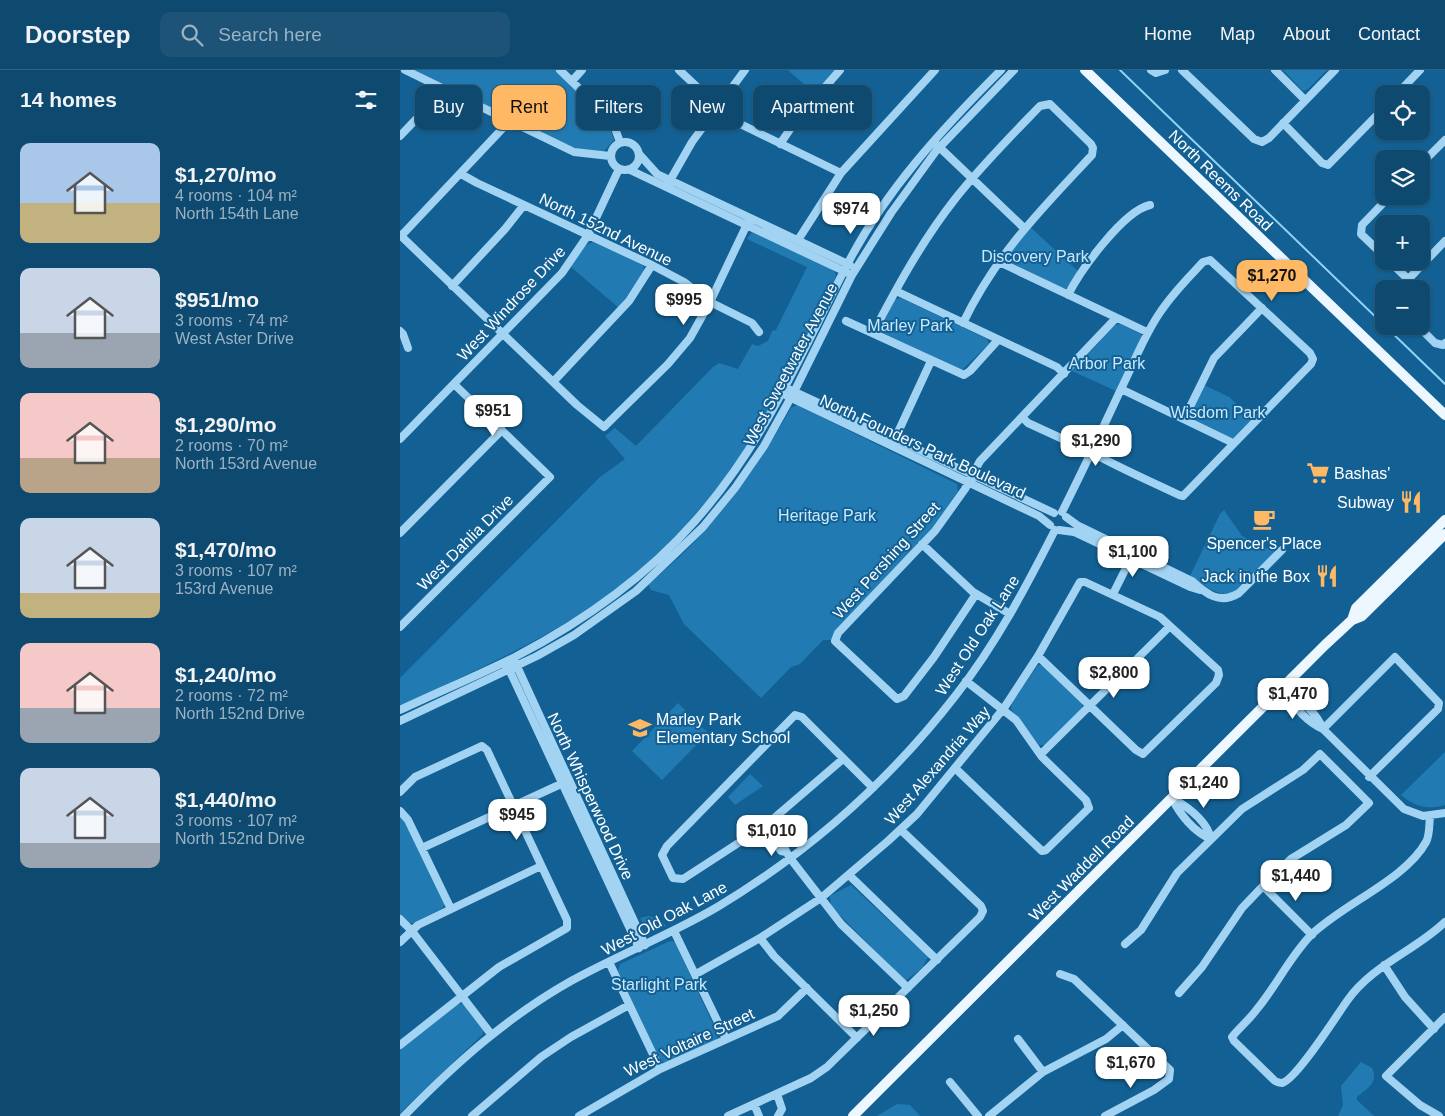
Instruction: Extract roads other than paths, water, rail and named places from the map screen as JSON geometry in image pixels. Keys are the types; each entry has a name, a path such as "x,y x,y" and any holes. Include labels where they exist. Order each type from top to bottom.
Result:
{"main road":[{"name":"North Reems Road","path":"1085,70 1445,415"},
{"name":"West Waddell Road","path":"1352,620 1356,608 1445,520"},
{"name":"West Waddell Road","path":"853,1116 1352,620 1362,616 1445,534"},
{"path":"1382,596 1386,586 1412,560 1424,540"}],"street":[{"path":"405,70 436,85"},
{"path":"560,70 612,120 620,142"},
{"path":"572,81 582,70"},
{"path":"679,70 694,85"},
{"path":"734,85 745,70"},
{"path":"780,144 797,118 840,70"},
{"path":"798,240 841,173 936,70"},
{"name":"West Sweetwater Avenue","path":"400,710 509,660 556,634 597,608 662,555 695,521 728,481 758,438 784,391 846,267 885,202 933,141 1001,70"},
{"name":"West Sweetwater Avenue","path":"400,721 513,668 588,626 636,591 669,562 703,527 735,488 764,446 793,395 854,272 895,207 940,147 1014,70"},
{"path":"1151,70 1156,73 1164,71"},
{"path":"1182,70 1254,139 1262,142 1334,70"},
{"path":"1275,70 1305,100"},
{"path":"1406,85 1420,70"},
{"path":"873,333 934,228 972,178 1040,106 1045,103 1050,104 1093,148 1092,155 1024,228 997,261 979,290 964,323"},
{"path":"1283,123 1316,158 1328,165 1375,117"},
{"path":"400,136 415,120"},
{"path":"743,126 841,173"},
{"path":"501,130 400,236 601,426 604,427 668,364 690,338 710,302 748,221"},
{"path":"529,130 574,152 610,156"},
{"path":"669,183 701,130"},
{"path":"1430,155 1445,140"},
{"path":"933,141 1024,228"},
{"path":"669,183 653,171 631,143 620,142 612,149 610,156 612,164 619,169 630,170 669,183 846,267"},
{"path":"630,170 636,165 639,154"},
{"name":"West Windrose Drive","path":"400,439 562,272 588,235 619,169"},
{"name":"North 152nd Avenue","path":"461,174 652,265 684,282 710,302 752,322 759,332"},
{"path":"452,286 505,230 524,204"},
{"path":"1068,295 1082,270 1096,252 1135,212 1150,205"},
{"path":"1375,247 1361,234 1362,225 1381,205"},
{"path":"748,221 798,240 854,272"},
{"path":"1398,270 1408,279 1445,241"},
{"path":"1022,417 1028,423 1091,452 1183,496 1313,359 1310,353 1210,260 1203,262 1178,288 1147,332 1121,389 1091,452 1061,514 1049,519 1055,528 1066,526 1061,514"},
{"path":"997,261 1147,332"},
{"path":"553,382 629,301 652,265"},
{"path":"896,291 1056,368 1064,374"},
{"path":"1184,420 1214,358 1262,308"},
{"name":"West Pershing Street","path":"976,594 934,658 904,696 897,698 835,641 838,633 942,522 980,461 1116,318"},
{"path":"846,321 964,375 970,371 998,340"},
{"path":"400,331 404,334 408,348"},
{"path":"1427,335 1435,343 1444,344"},
{"path":"893,442 931,361"},
{"path":"400,532 502,430 454,384"},
{"path":"1121,389 1234,443"},
{"name":"North Founders Park Boulevard","path":"784,391 970,478 1061,514 1132,556 1190,587 1202,590 1218,599 1233,597 1282,550"},
{"name":"West Dahlia Drive","path":"400,628 550,477 502,430"},
{"name":"North Founders Park Boulevard","path":"970,478 1042,518 1055,528 1074,532 1132,556"},
{"name":"West Old Oak Lane","path":"404,1116 452,1068 491,1034 546,996 674,931 733,897 788,855 839,820 908,752 966,681 1010,614 1055,528"},
{"path":"922,544 976,594 1010,614"},
{"path":"1038,656 1136,750 1143,754 1216,683 1219,675 1218,670 1160,617 1113,594 1132,556"},
{"name":"West Alexandria Way","path":"696,974 760,938 820,898 901,830 956,769 1004,708 1038,656 1080,582 1085,582 1113,594"},
{"path":"1041,754 1170,626"},
{"path":"1322,729 1395,658 1439,703 1438,709 1370,776"},
{"name":"North Whisperwood Drive","path":"509,660 642,946"},
{"name":"North Whisperwood Drive","path":"513,668 561,784 642,946"},
{"path":"956,769 1042,851 1046,850 1089,808 1089,804 1041,754 1016,720 1004,708 966,681"},
{"path":"1283,688 1296,697 1319,720 1322,729 1404,809 1417,815 1430,816 1445,813"},
{"path":"843,758 773,835 683,879 673,878 662,856 667,846 790,717 795,715 802,717 843,758 873,788"},
{"path":"400,792 415,777 482,746 487,750 567,920 567,928 499,967 461,995 400,1045"},
{"path":"1126,944 1141,930 1169,882 1211,839 1242,809 1303,770 1320,754 1370,802 1346,825 1291,859 1263,886 1242,908 1202,967 1179,993"},
{"path":"422,848 561,784"},
{"path":"1172,798 1178,811 1202,835 1211,839"},
{"path":"400,811 408,820 452,909"},
{"path":"1430,816 1427,841 1421,850 1384,883 1344,907 1312,935 1285,967 1258,1009 1232,1037 1275,1082 1282,1083 1289,1079 1311,1053 1354,991 1384,965 1429,938 1445,922"},
{"path":"728,1116 810,1078 827,1067 937,960 983,911 981,906 901,830"},
{"path":"773,835 786,847 788,855 841,924 908,988"},
{"path":"400,942 418,925 541,866"},
{"path":"849,875 937,960"},
{"path":"1263,886 1312,935"},
{"path":"400,919 411,930 491,1034"},
{"path":"674,931 726,1039"},
{"path":"760,938 774,956 857,1038"},
{"path":"610,962 660,1069"},
{"path":"1384,965 1405,997 1434,1028"},
{"path":"1060,974 1074,979 1170,1070 1171,1075 1154,1090 1105,1116"},
{"name":"West Voltaire Street","path":"579,1116 660,1069 778,1016 807,988"},
{"path":"472,1116 541,1057 571,1037 629,1005"},
{"path":"1439,1116 1420,1105 1386,1076 1445,1017"},
{"path":"989,1116 1043,1072 1106,1039 1123,1025"},
{"path":"1018,1038 1043,1072"},
{"path":"950,1082 978,1116"},
{"path":"777,1094 782,1109 778,1116"},
{"path":"754,1104 759,1116"},
{"path":"1122,1108 1126,1116"}],"waterway":[{"path":"1120,70 1375,316"},
{"path":"1394,335 1445,384"}],"place":[{"name":"Bashas'","path":"1318,473"},
{"name":"Subway","path":"1411,502"},
{"name":"Spencer's Place","path":"1264,519"},
{"name":"Jack in the Box","path":"1327,576"},
{"name":"Marley Park Elementary School","path":"640,728"}],"park label":[{"name":"Discovery Park","path":"1035,256"},
{"name":"Marley Park","path":"910,325"},
{"name":"Arbor Park","path":"1107,363"},
{"name":"Wisdom Park","path":"1218,412"},
{"name":"Heritage Park","path":"827,515"},
{"name":"Starlight Park","path":"659,984"}]}
